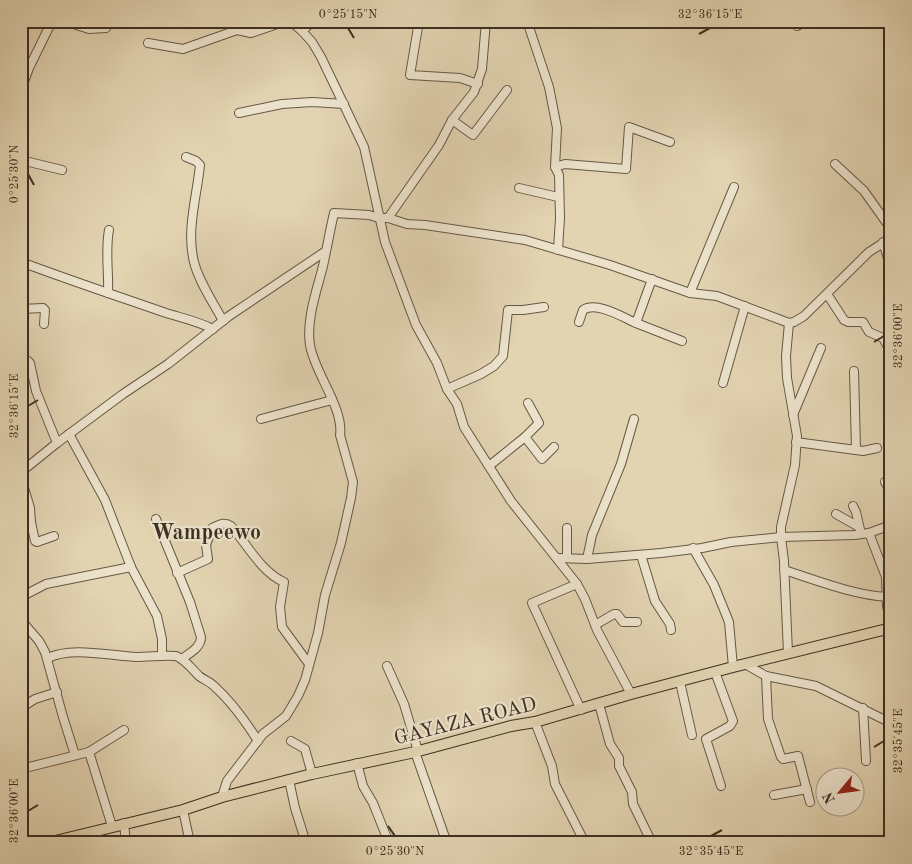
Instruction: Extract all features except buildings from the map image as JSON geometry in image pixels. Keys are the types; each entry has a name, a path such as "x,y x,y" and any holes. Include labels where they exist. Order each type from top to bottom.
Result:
{"main road":[{"name":"GAYAZA ROAD","path":"46,843 183,810 222,797 312,774 534,722 733,667 891,628"}],"street":[{"path":"21,90 29,68 52,21"},
{"path":"64,21 89,29 106,28"},
{"path":"148,44 183,49 237,30 251,33 286,21"},
{"path":"290,21 312,42 321,57 364,147 385,242 416,325 437,362 448,389 457,404 464,427 511,501 577,584 595,625 631,694"},
{"path":"302,31 313,21"},
{"path":"419,21 410,75 460,78 478,84"},
{"path":"388,218 429,160 452,120 478,84 482,69 486,21"},
{"path":"527,21 549,87 558,128 555,167 559,175 558,198 560,218 558,250"},
{"path":"797,26 807,21"},
{"path":"452,120 473,136 507,90"},
{"path":"239,113 282,104 312,102 344,104"},
{"path":"555,167 565,164 626,169 629,127 670,142"},
{"path":"186,157 200,165 191,240 194,262 223,321"},
{"path":"21,160 62,170"},
{"path":"835,164 864,191 891,229"},
{"path":"690,293 734,187"},
{"path":"519,188 558,198"},
{"path":"222,797 227,781 263,734 286,716 298,696 318,634 325,595 341,543 351,498 351,474 340,435 339,420 312,352 309,339 313,307 334,213 369,215 407,224 525,240 610,265 690,293 717,296 789,323 804,316 870,252 891,238"},
{"path":"108,293 108,262 106,253 109,230"},
{"path":"883,242 891,268"},
{"path":"21,472 57,442 168,364 223,321 326,251"},
{"path":"21,262 55,276 166,313 191,319 213,329"},
{"path":"636,323 652,279"},
{"path":"827,294 844,320 848,322 863,322 869,332 883,338 891,352"},
{"path":"723,383 745,306"},
{"path":"448,389 481,374 494,366 503,356 508,310 544,307"},
{"path":"579,322 582,310 590,307 605,310 682,341"},
{"path":"21,309 43,308 45,310 44,324"},
{"path":"788,653 781,527 795,464 796,442 796,424 787,378 786,356 789,323"},
{"path":"793,415 821,348"},
{"path":"21,360 30,363 36,391 57,442"},
{"path":"854,371 856,449"},
{"path":"261,419 332,400"},
{"path":"489,466 539,423 528,403"},
{"path":"588,559 592,535 621,464 634,419"},
{"path":"69,434 105,500 131,567 157,616 162,638 162,656"},
{"path":"525,437 542,459 554,447"},
{"path":"796,442 863,451 877,448"},
{"path":"21,478 30,508 30,522 35,541 38,542 54,536"},
{"path":"885,482 891,492"},
{"path":"853,506 863,532 888,576 886,597 891,624"},
{"path":"836,514 863,532"},
{"path":"156,519 190,602 202,637 201,643 182,659"},
{"path":"177,573 208,559 206,544 212,528 222,523 227,523 266,570 284,582 280,607 282,627 309,664"},
{"path":"557,558 588,559 641,555 731,542 863,532 891,525"},
{"path":"566,558 567,528"},
{"path":"693,548 714,584 729,622 733,667"},
{"path":"641,555 655,601 671,630"},
{"path":"21,596 46,584 131,567"},
{"path":"784,570 874,596 886,597"},
{"path":"577,584 532,603 581,710"},
{"path":"595,625 614,614 618,614 623,622 637,622"},
{"path":"23,625 39,641 48,658 75,754"},
{"path":"48,658 59,654 71,653 136,657 176,656 214,685 242,717 258,741"},
{"path":"745,664 766,676 816,686 863,708 891,724"},
{"path":"387,666 404,704 416,751 447,843"},
{"path":"715,672 733,720 730,726 706,738 721,786"},
{"path":"766,676 768,718 780,757 783,759 798,756 810,802"},
{"path":"680,682 692,735"},
{"path":"21,708 35,700 57,692"},
{"path":"599,704 610,744 619,758 619,766 632,792 633,804 652,843"},
{"path":"863,708 866,762"},
{"path":"534,722 552,766 555,784 585,843"},
{"path":"21,769 89,752 124,730"},
{"path":"291,741 305,749 312,774"},
{"path":"89,752 112,826"},
{"path":"357,763 363,786 373,804 389,843"},
{"path":"289,780 295,808 306,843"},
{"path":"774,795 807,789"},
{"path":"183,810 190,843"},
{"path":"124,823 126,843"},
{"path":"21,832 24,843"}],"district":[{"name":"Wampeewo","path":"206,531"}]}
